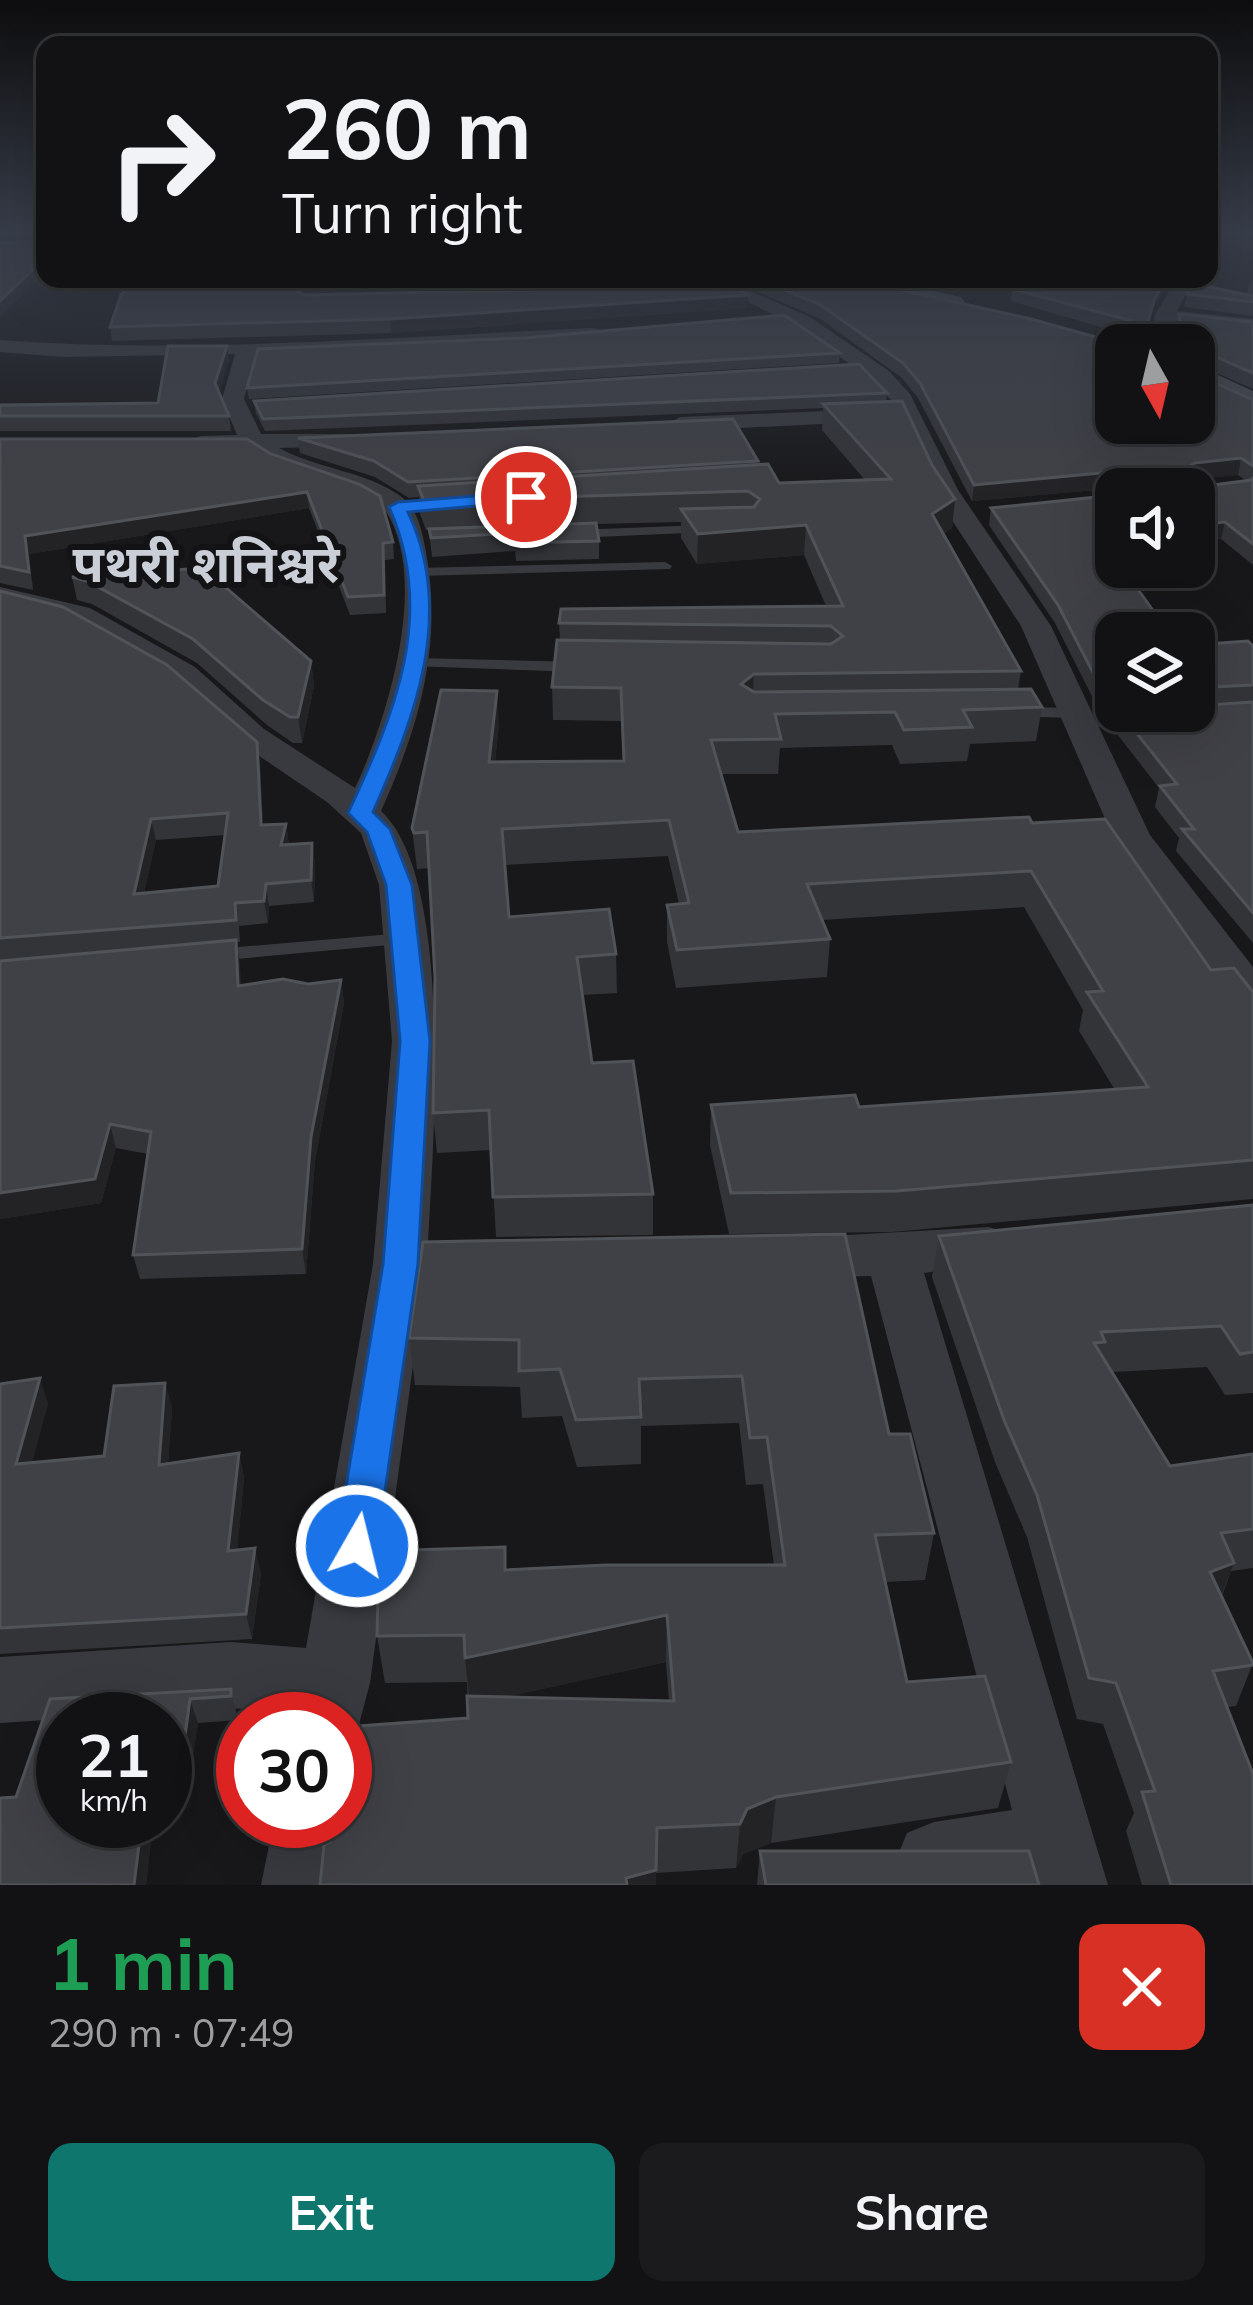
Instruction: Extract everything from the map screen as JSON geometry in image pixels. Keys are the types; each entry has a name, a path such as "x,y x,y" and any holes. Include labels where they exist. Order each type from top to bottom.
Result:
{"main road":[{"path":"1215,384 1253,403"}],"street":[{"path":"799,320 912,415 946,491 973,514 1036,626 1120,837 1253,996"},
{"path":"1209,320 1253,325"},
{"path":"0,346 64,351 247,348 291,340 619,332"},
{"path":"247,348 235,384 247,406 250,438 303,468 408,507 421,538 417,663 395,735 361,813"},
{"path":"658,425 912,415"},
{"path":"171,443 376,438"},
{"path":"0,596 79,614 184,674 252,736 378,829 399,885 415,1041 400,1264 334,1692"},
{"path":"751,1258 892,1256 1027,1243"},
{"path":"874,1869 1064,1863 892,1256"},
{"path":"400,1264 518,1262"},
{"path":"0,1690 231,1676 296,1692"},
{"path":"299,1885 306,1848"}],"lane":[{"path":"567,534 724,529"},
{"path":"417,572 665,566"},
{"path":"417,663 605,668"},
{"path":"992,712 1095,718"},
{"path":"190,957 404,939"}],"building":[{"path":"112,320 356,320 110,327"},
{"path":"728,320 791,320 840,353 247,388 258,349 524,338"},
{"path":"842,320 1034,320 1095,337 1095,444 1215,444 1215,383 1253,400 1253,466 1241,458 1186,468 1095,468 1095,474 974,485 920,383 903,363"},
{"path":"1180,320 1253,322 1253,373 1215,356 1215,324 1181,324"},
{"path":"168,346 227,346 215,383 229,416 0,416 0,405 158,403"},
{"path":"859,364 887,393 263,419 254,401"},
{"path":"902,401 932,465 955,499 932,514 1021,671 754,674 741,684 754,692 1031,689 1042,707 963,710 972,727 904,730 895,712 775,714 781,739 711,740 738,832 1029,817 1032,823 1105,819 1211,970 1234,968 1253,992 1253,1160 897,1191 731,1193 711,1105 855,1095 859,1107 1148,1087 1087,992 1103,991 1031,871 807,884 830,939 677,950 667,905 689,903 669,820 502,829 509,917 609,909 616,954 577,957 592,1063 633,1061 653,1194 493,1197 489,1110 433,1113 435,978 427,832 414,833 412,828 441,690 497,691 489,762 624,761 621,688 552,687 557,640 831,644 843,636 831,626 559,623 561,609 843,606 806,525 698,534 681,509 754,507 760,499 748,491 424,501 418,486 768,464 779,483 891,479 823,404"},
{"path":"733,419 758,461 408,482 374,461 298,438"},
{"path":"0,439 247,439 271,454 359,484 380,496 393,542 383,543 384,595 348,597 307,492 25,536 29,572 0,566"},
{"path":"1253,478 1253,544 1225,522 1215,523 1215,485"},
{"path":"1095,497 1095,588 1137,588 1154,612 1095,612 1095,677 1058,605 991,508"},
{"path":"596,523 599,541 515,543 514,533 431,538 429,529"},
{"path":"203,568 311,661 298,717 263,700 193,639 72,577"},
{"path":"0,591 63,607 167,665 257,742 261,825 286,824 281,845 312,843 311,880 266,884 264,901 235,903 236,920 0,938","holes":["228,813 218,886 134,894 151,819"]},
{"path":"1248,641 1253,646 1253,685 1215,687 1215,643"},
{"path":"1253,702 1253,913 1182,829 1194,829 1160,786 1177,784 1136,732 1215,732 1215,705"},
{"path":"236,940 238,986 283,979 308,984 341,980 311,1137 302,1249 133,1255 151,1132 110,1124 95,1179 0,1193 0,961"},
{"path":"1253,1205 1253,1352 1240,1354 1221,1326 1101,1332 1105,1342 1094,1343 1170,1466 1253,1454 1253,1529 1221,1533 1234,1563 1210,1572 1253,1663 1213,1671 1253,1774 1253,1885 1171,1885 1142,1792 1155,1791 1116,1683 1089,1678 1037,1495 1004,1420 939,1236"},
{"path":"845,1234 889,1434 910,1434 934,1533 875,1535 907,1682 985,1676 1011,1762 776,1797 747,1809 740,1824 657,1828 656,1870 626,1878 627,1885 320,1885 324,1848 372,1848 372,1725 468,1718 467,1696 674,1701 667,1615 465,1658 464,1635 377,1636 379,1551 505,1547 505,1570 785,1565 767,1437 750,1438 742,1376 639,1379 641,1417 576,1420 560,1369 519,1371 519,1340 409,1338 423,1242"},
{"path":"40,1378 16,1464 104,1456 114,1386 165,1383 159,1465 239,1453 228,1551 255,1548 246,1614 0,1628 0,1384"},
{"path":"231,1689 216,1692 216,1697 192,1699 192,1692 177,1692"},
{"path":"36,1739 36,1848 139,1848 134,1885 0,1885 0,1798 16,1797"},
{"path":"760,1851 1029,1851 1039,1885 766,1885"}],"district":[{"name":"पथरी शनिश्चरे","path":"206,564"}],"route":[{"path":"357,1546 400,1264 415,1041 399,885 378,829 361,813 416,675 420,584 398,507 526,497"}]}
